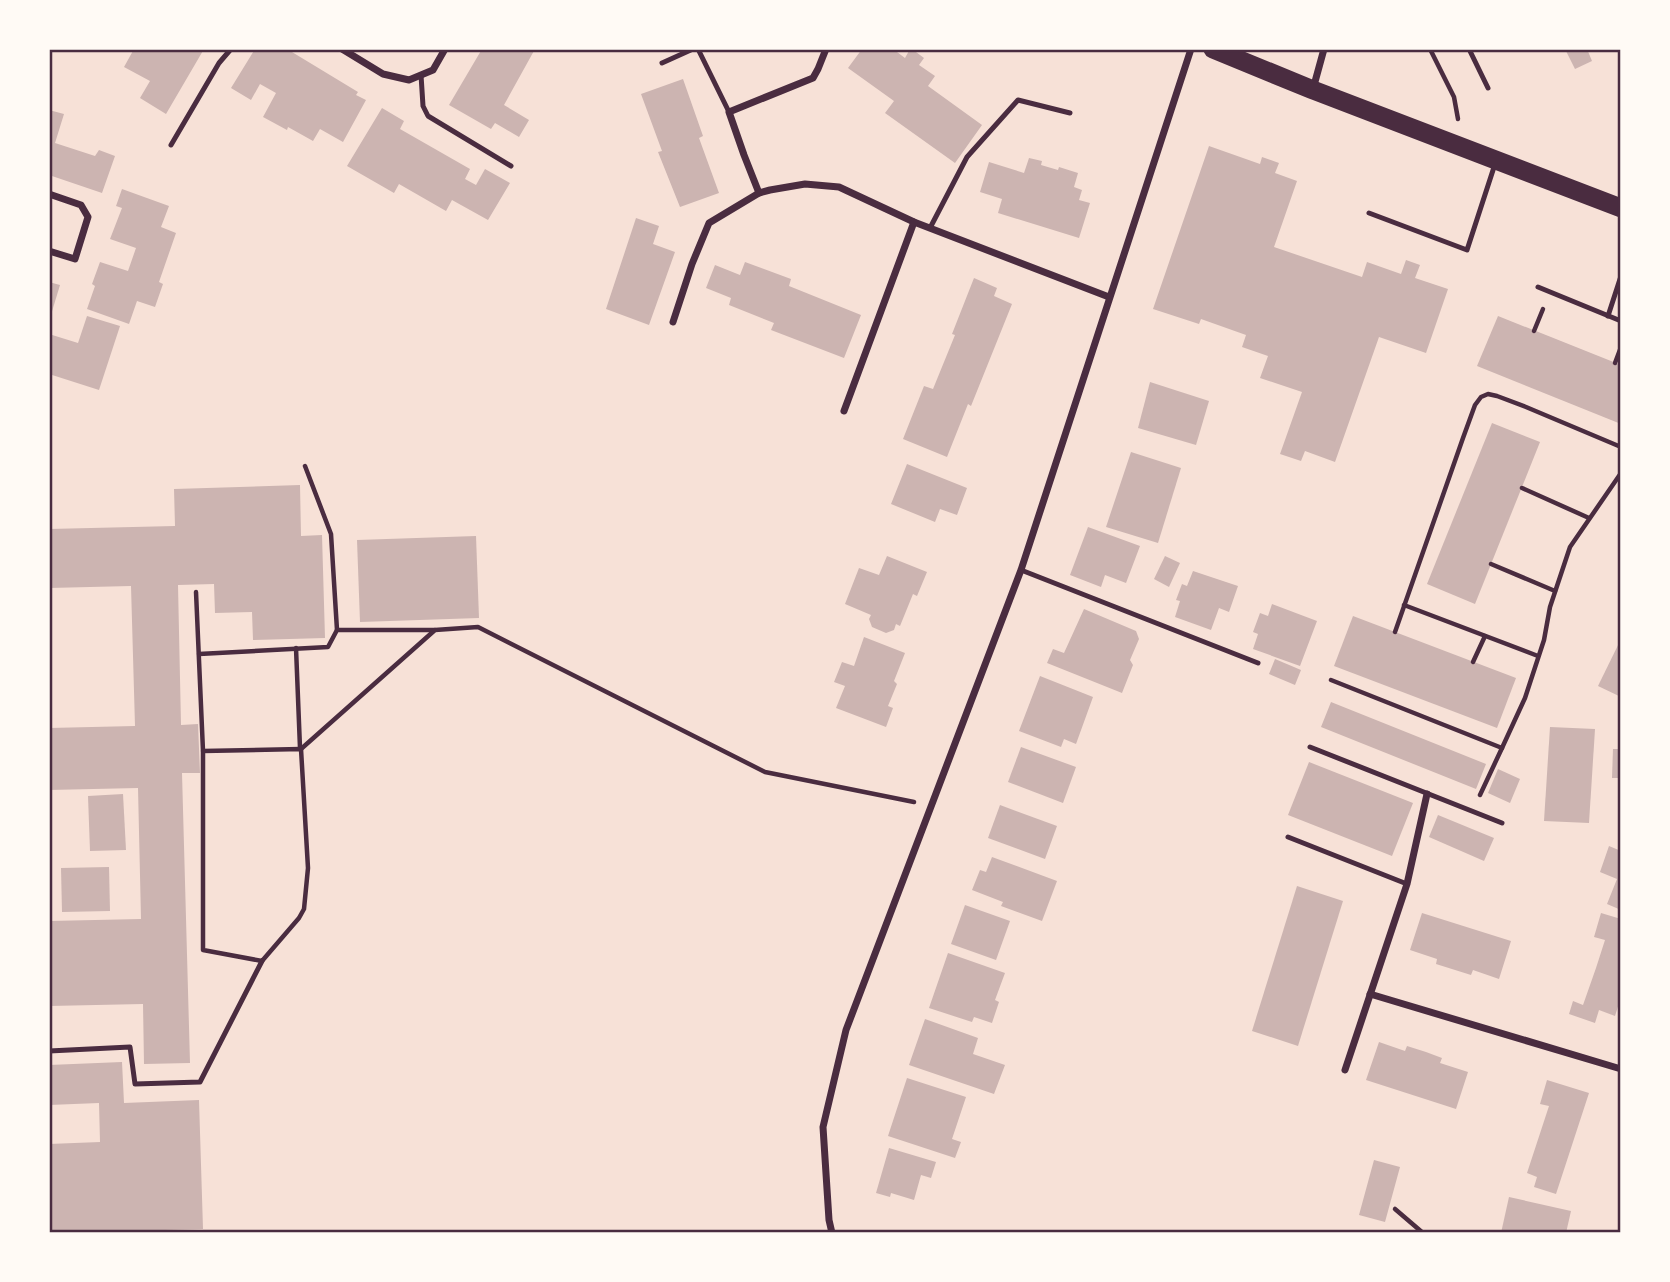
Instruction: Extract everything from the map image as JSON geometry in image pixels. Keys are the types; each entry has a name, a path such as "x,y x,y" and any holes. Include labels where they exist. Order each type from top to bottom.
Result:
{"highway":[{"path":"1213,49 1621,208"}],"street":[{"path":"342,49 383,74 409,80 433,70 445,49"},
{"path":"759,193 729,112 813,78 825,49"},
{"path":"832,1233 823,1127 846,1030 1021,570 1191,49"},
{"path":"1313,90 1324,49"},
{"path":"673,322 709,223 759,193 805,184 839,187 914,222 1109,297"},
{"path":"49,194 81,205 88,217 75,259 49,251"},
{"path":"844,411 914,222"},
{"path":"1345,1070 1407,884 1427,794"},
{"path":"1370,994 1621,1069"}],"lane":[{"path":"171,145 219,63 231,49"},
{"path":"662,63 696,49 729,112"},
{"path":"1468,49 1488,88"},
{"path":"421,75 423,106 428,116 511,166"},
{"path":"930,228 967,157 1018,100 1070,113"},
{"path":"1369,214 1466,250 1496,161"},
{"path":"1608,316 1621,276"},
{"path":"1538,287 1621,321"},
{"path":"1021,570 1258,663"},
{"path":"1310,747 1502,823"},
{"path":"1288,837 1407,884"},
{"path":"49,1051 130,1047 135,1084 200,1082 262,961"}],"path":[{"path":"1430,49 1454,97 1458,119 1451,143"},
{"path":"1615,363 1621,347"},
{"path":"1395,632 1471,416 1481,397 1488,394 1497,396 1621,447"},
{"path":"198,653 328,647 337,630 331,534 305,466"},
{"path":"1473,812 1525,698 1570,547 1621,473"},
{"path":"1522,488 1589,517"},
{"path":"1491,564 1555,591"},
{"path":"196,592 203,751 203,950 262,961 304,909 308,868 296,648"},
{"path":"1404,605 1538,656"},
{"path":"337,630 478,627 765,772 931,806"},
{"path":"203,751 300,749 435,630"},
{"path":"1473,662 1485,636"},
{"path":"1331,680 1502,748"},
{"path":"1395,1209 1423,1233"}],"building":[{"path":"134,49 204,49 166,114 140,98 150,81 124,67"},
{"path":"255,49 287,49 358,92 356,95 366,100 343,142 320,129 313,141 263,117 276,93 260,84 251,100 231,88"},
{"path":"482,49 535,49 504,105 529,120 519,137 495,123 491,129 449,105"},
{"path":"862,49 893,49 905,58 912,49 924,58 919,65 935,76 928,86 982,125 955,163 885,113 894,101 848,68"},
{"path":"1565,49 1587,49 1592,61 1575,69"},
{"path":"683,79 703,136 699,138 719,193 680,207 658,152 662,151 641,94"},
{"path":"382,108 404,121 400,129 470,169 465,179 476,185 485,169 510,183 488,220 452,200 446,211 399,184 394,193 347,166"},
{"path":"49,110 64,114 55,143 95,156 99,150 115,156 102,193 49,175"},
{"path":"1209,146 1260,164 1262,157 1279,163 1275,173 1297,181 1274,247 1362,277 1367,262 1401,274 1406,260 1420,265 1415,278 1448,289 1426,353 1379,337 1335,462 1305,451 1301,461 1280,454 1302,392 1260,378 1268,356 1242,347 1246,335 1201,319 1199,324 1153,309"},
{"path":"1029,158 1042,161 1041,165 1078,173 1074,187 1082,190 1079,200 1090,203 1079,238 998,213 1002,199 980,192 989,162 1024,173"},
{"path":"122,189 169,206 161,227 176,233 159,282 163,284 155,307 137,301 129,324 87,309 100,262 128,271 136,248 110,239 122,208 116,206"},
{"path":"636,218 659,226 653,244 675,252 649,325 606,309"},
{"path":"745,262 791,279 789,286 861,315 844,358 771,330 774,323 729,305 731,298 706,288 715,265 740,275"},
{"path":"974,278 997,288 994,296 1012,304 971,406 968,404 947,457 903,439 924,386 933,389"},
{"path":"49,282 60,285 50,318 49,318"},
{"path":"87,316 120,326 99,390 49,374 49,334 78,343"},
{"path":"1498,316 1621,365 1621,424 1477,366"},
{"path":"1150,382 1209,401 1196,445 1138,428"},
{"path":"1492,423 1540,442 1475,604 1427,584"},
{"path":"1131,452 1181,468 1158,543 1106,527"},
{"path":"907,464 967,488 957,515 940,509 935,522 891,504"},
{"path":"300,485 301,536 322,535 325,638 253,640 252,612 215,613 214,584 178,585 181,725 198,724 200,773 182,773 190,1063 144,1064 143,1004 49,1006 49,921 141,919 138,788 49,790 49,728 135,726 131,586 49,588 49,529 175,526 174,489"},
{"path":"1088,527 1140,546 1126,583 1105,575 1101,587 1070,575"},
{"path":"476,536 479,618 360,622 357,540"},
{"path":"887,556 927,572 917,596 913,594 900,626 896,624 894,630 886,633 872,627 869,619 871,615 845,604 859,568 879,575"},
{"path":"1165,556 1180,563 1169,587 1154,579"},
{"path":"1193,571 1238,586 1229,612 1219,608 1211,630 1175,617 1180,601 1176,600 1182,584 1187,586"},
{"path":"1272,604 1317,621 1300,666 1253,649 1258,634 1253,632 1260,613 1268,616"},
{"path":"1084,609 1136,631 1139,639 1130,660 1133,665 1122,693 1047,663 1053,649 1064,653"},
{"path":"1353,616 1516,678 1497,728 1334,666"},
{"path":"864,637 905,653 894,681 897,684 888,706 893,708 886,727 836,708 845,686 834,682 842,662 854,666"},
{"path":"1621,639 1621,697 1598,686"},
{"path":"1275,659 1301,670 1295,685 1269,674"},
{"path":"1040,676 1093,697 1076,744 1064,739 1061,747 1019,731"},
{"path":"1331,702 1486,764 1476,789 1321,727"},
{"path":"1550,727 1595,729 1589,823 1544,821"},
{"path":"1021,747 1076,767 1063,803 1008,782"},
{"path":"1613,749 1621,749 1621,778 1612,778"},
{"path":"1309,762 1413,803 1392,856 1288,815"},
{"path":"1498,769 1520,779 1510,803 1488,793"},
{"path":"123,794 126,850 90,851 88,796"},
{"path":"1000,805 1057,826 1045,859 988,838"},
{"path":"1438,815 1494,838 1484,861 1429,837"},
{"path":"1609,846 1621,851 1621,910 1607,904 1617,879 1600,872"},
{"path":"992,857 1057,881 1042,921 1001,906 1003,902 972,890 980,870 986,872"},
{"path":"109,867 110,911 62,912 61,868"},
{"path":"1297,886 1343,901 1298,1046 1252,1031"},
{"path":"965,905 1010,921 996,960 951,944"},
{"path":"1422,913 1511,941 1499,979 1473,970 1471,975 1436,964 1437,959 1410,950"},
{"path":"1601,913 1621,919 1621,997 1615,1016 1599,1010 1595,1023 1569,1014 1573,1001 1583,1005 1605,940 1594,937"},
{"path":"948,953 1005,973 995,1000 999,1002 992,1023 974,1017 972,1022 929,1008"},
{"path":"925,1019 978,1038 973,1054 1005,1065 994,1094 909,1065"},
{"path":"1379,1042 1405,1051 1407,1046 1426,1052 1442,1058 1440,1063 1468,1072 1456,1109 1366,1080"},
{"path":"122,1062 124,1103 199,1100 203,1229 52,1233 49,1144 100,1142 99,1103 49,1105 49,1065"},
{"path":"907,1078 966,1097 952,1139 961,1142 955,1158 888,1136"},
{"path":"1547,1080 1589,1093 1556,1194 1534,1187 1537,1177 1527,1173 1549,1106 1540,1104"},
{"path":"889,1148 936,1162 931,1178 921,1175 914,1200 891,1193 890,1197 876,1193"},
{"path":"1374,1160 1400,1167 1385,1222 1359,1215"},
{"path":"1509,1197 1571,1211 1566,1233 1501,1233"}]}
